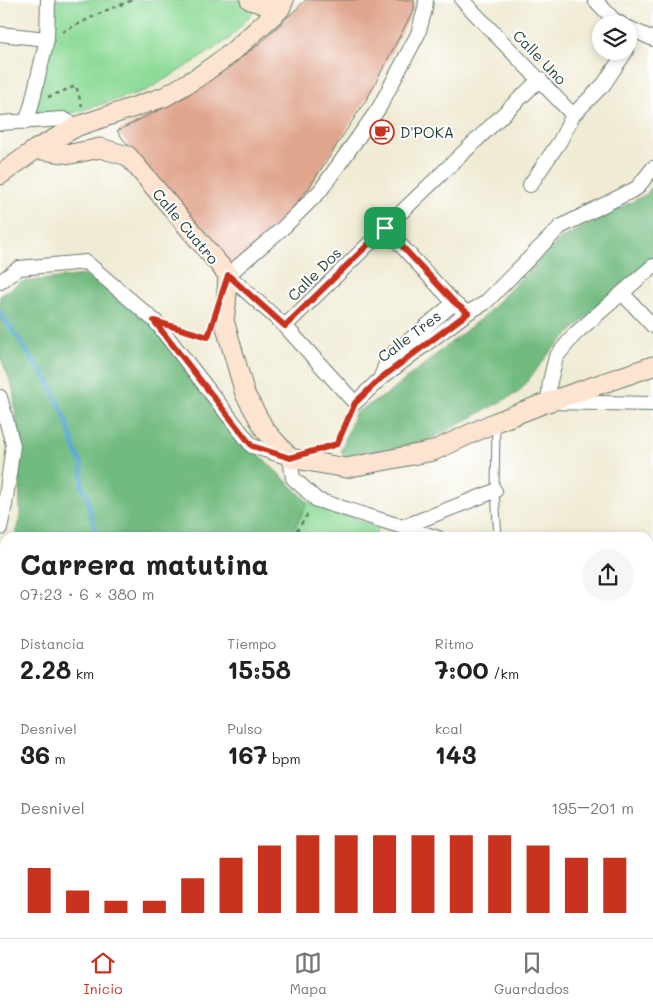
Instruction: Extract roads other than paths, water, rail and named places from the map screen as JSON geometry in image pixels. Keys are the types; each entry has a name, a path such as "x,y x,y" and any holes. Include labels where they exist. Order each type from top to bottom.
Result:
{"street":[{"path":"26,122 47,39 48,0"},
{"path":"250,0 285,3"},
{"path":"419,532 317,500 293,478 290,458 265,430 245,394 224,320 228,275 284,227 320,191 379,108 418,34 426,0"},
{"name":"Calle Uno","path":"462,0 573,115"},
{"path":"595,0 609,15"},
{"path":"0,122 81,119 164,97 198,77 230,54 285,3"},
{"path":"637,32 653,40"},
{"path":"0,34 47,39"},
{"path":"530,185 560,141 573,115 604,84 620,60"},
{"name":"Calle Dos","path":"285,326 540,80"},
{"path":"0,175 81,119"},
{"name":"Calle Cuatro","path":"36,150 70,154 100,148 128,156 228,275 285,326 355,403"},
{"path":"468,313 485,303 560,227 637,188 653,168"},
{"name":"Calle Tres","path":"355,403 381,378 468,313 454,302 385,228"},
{"path":"0,282 19,268 86,262 154,321 252,446 290,458 346,468 433,451 496,422 653,366"},
{"path":"548,402 550,381 556,357 575,334 653,266"},
{"path":"622,293 653,326"},
{"name":"Calle Tres","path":"381,378 388,358 454,302"},
{"path":"0,397 13,445 2,504 0,528"},
{"path":"548,402 653,404"},
{"path":"403,527 495,491"}],"lane":[{"path":"496,422 495,491 498,532"}],"waterway":[{"path":"0,312 48,380 66,420 75,450 82,464 82,487 87,495 96,532"}],"place":[{"name":"D'POKA","path":"382,132"}]}
